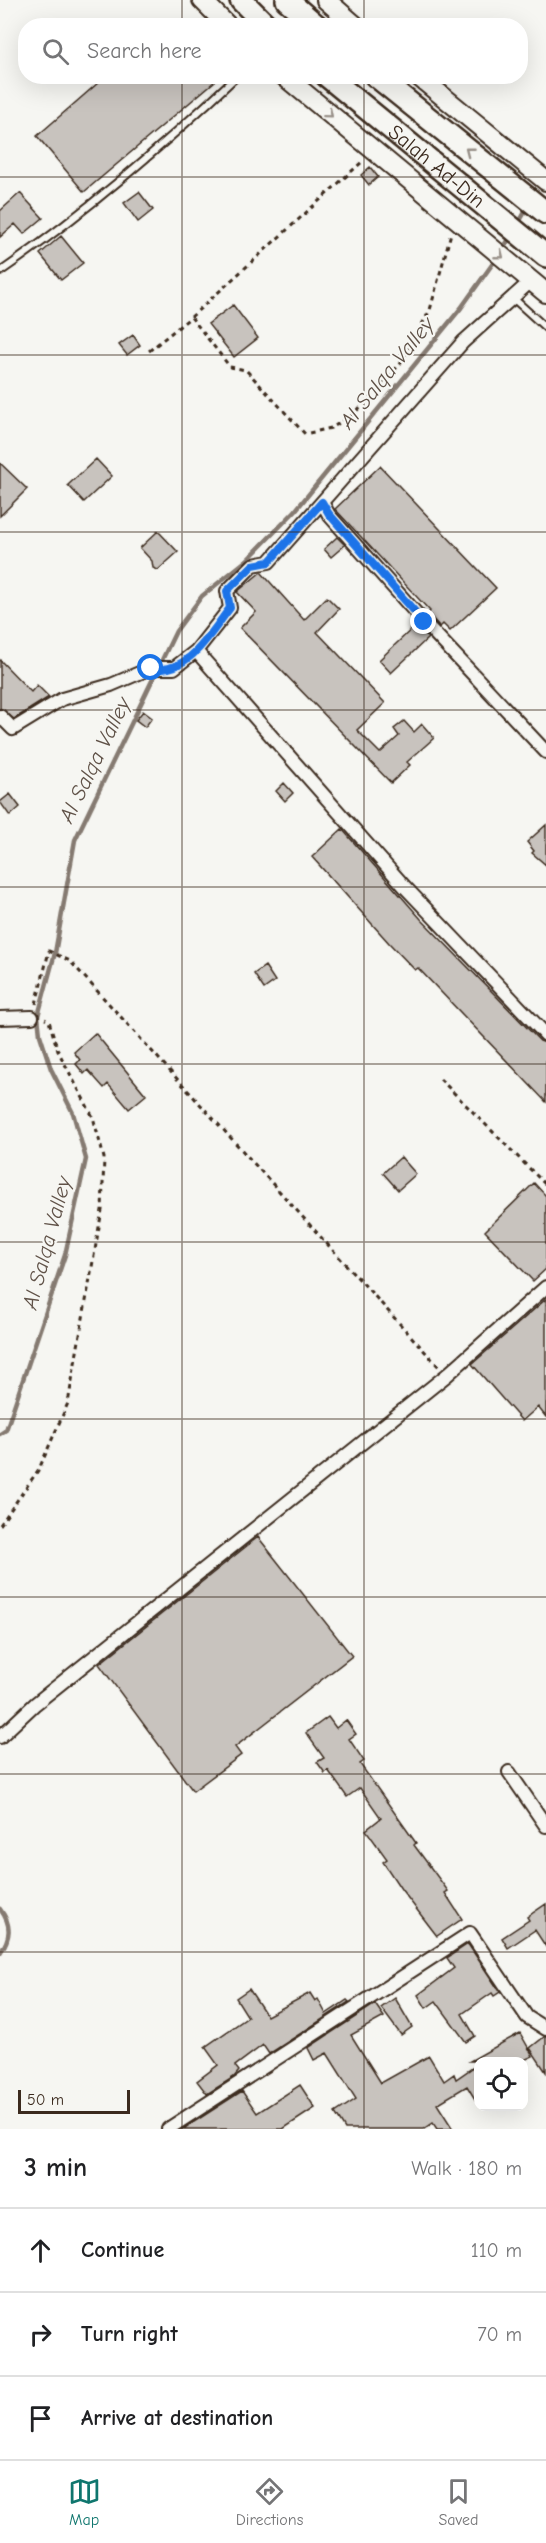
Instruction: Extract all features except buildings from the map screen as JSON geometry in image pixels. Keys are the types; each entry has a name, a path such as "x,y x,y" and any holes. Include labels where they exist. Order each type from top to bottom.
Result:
{"highway":[{"path":"241,0 259,18"},
{"path":"287,0 308,18"},
{"name":"Salah Ad-Din","path":"337,84 546,255"},
{"name":"Salah Ad-Din","path":"386,84 546,213"}],"main road":[{"path":"201,0 220,18"},
{"path":"326,0 347,18"},
{"path":"293,84 546,293"},
{"path":"428,84 546,181"}],"street":[{"path":"0,716 14,729 62,699 111,685 151,668 174,668 196,651 230,608 227,591 253,565 269,562 464,342 514,299 531,281"},
{"path":"322,502 329,514 416,613 546,752"},
{"path":"196,651 405,887 546,1035"},
{"path":"0,1018 32,1017"},
{"path":"0,1737 34,1704 447,1375 546,1287"},
{"path":"509,1772 546,1826"},
{"path":"168,2129 470,1933 527,2017 546,2029"}],"lane":[{"path":"0,272 46,240 191,120 229,84"},
{"path":"514,299 546,327"}],"path":[{"path":"149,351 191,317 374,152"},
{"path":"191,317 230,366 246,370 305,434 331,428 353,415 400,364 430,310 456,217"},
{"path":"0,1525 39,1469 68,1403 102,1210 104,1158 93,1117 58,1052 49,1021 38,1016 32,1017 50,951 70,961 447,1375"},
{"path":"440,1079 546,1185"}],"waterway":[{"name":"Al Salqa Valley","path":"517,226 529,205"},
{"name":"Al Salqa Valley","path":"501,252 511,236"},
{"name":"Al Salqa Valley","path":"0,1434 6,1430 65,1255 86,1159 73,1113 51,1069 40,1035 38,1016 55,953 75,840 176,631 202,596 247,560 295,511 461,308 496,259"},
{"name":"Al Salqa Valley","path":"0,1909 7,1920 9,1931 0,1953"}],"route":[{"path":"151,668 159,670 174,668 196,651 230,608 227,591 253,565 269,562 322,502 329,514 424,622"}]}
